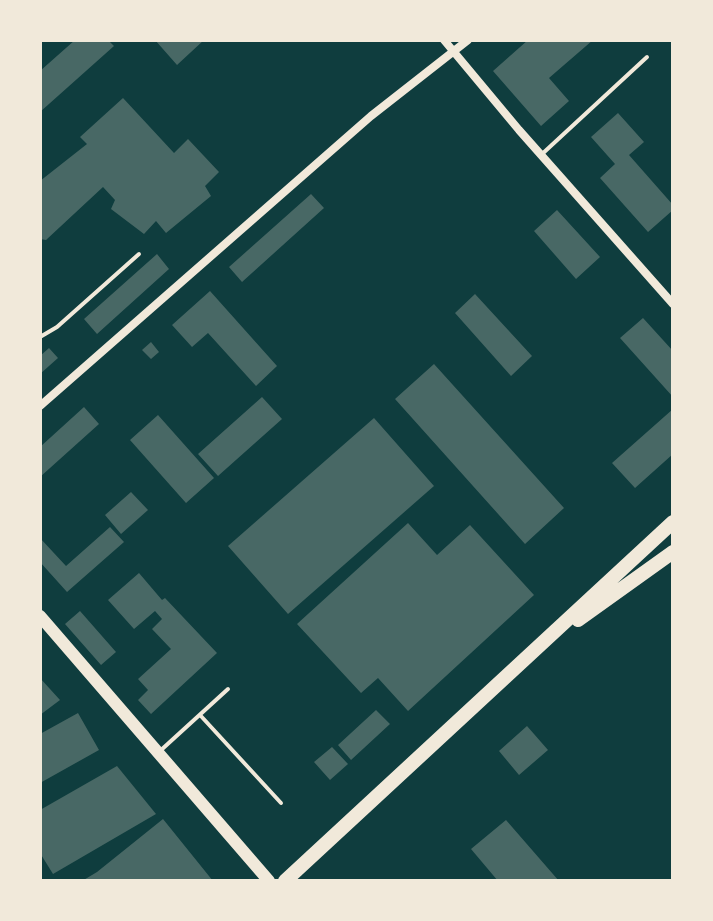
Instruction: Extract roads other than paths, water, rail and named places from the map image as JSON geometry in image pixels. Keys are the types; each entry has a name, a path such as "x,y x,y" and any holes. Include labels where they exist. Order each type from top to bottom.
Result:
{"highway":[{"path":"285,881 673,522"},
{"path":"532,652 673,552"}],"main road":[{"path":"40,616 269,881"}],"street":[{"path":"444,40 673,304"},
{"path":"40,406 371,116 468,40"}],"lane":[{"path":"541,155 647,57"},
{"path":"40,337 57,327 139,254"},
{"path":"158,752 228,689"},
{"path":"200,715 281,803"}]}
